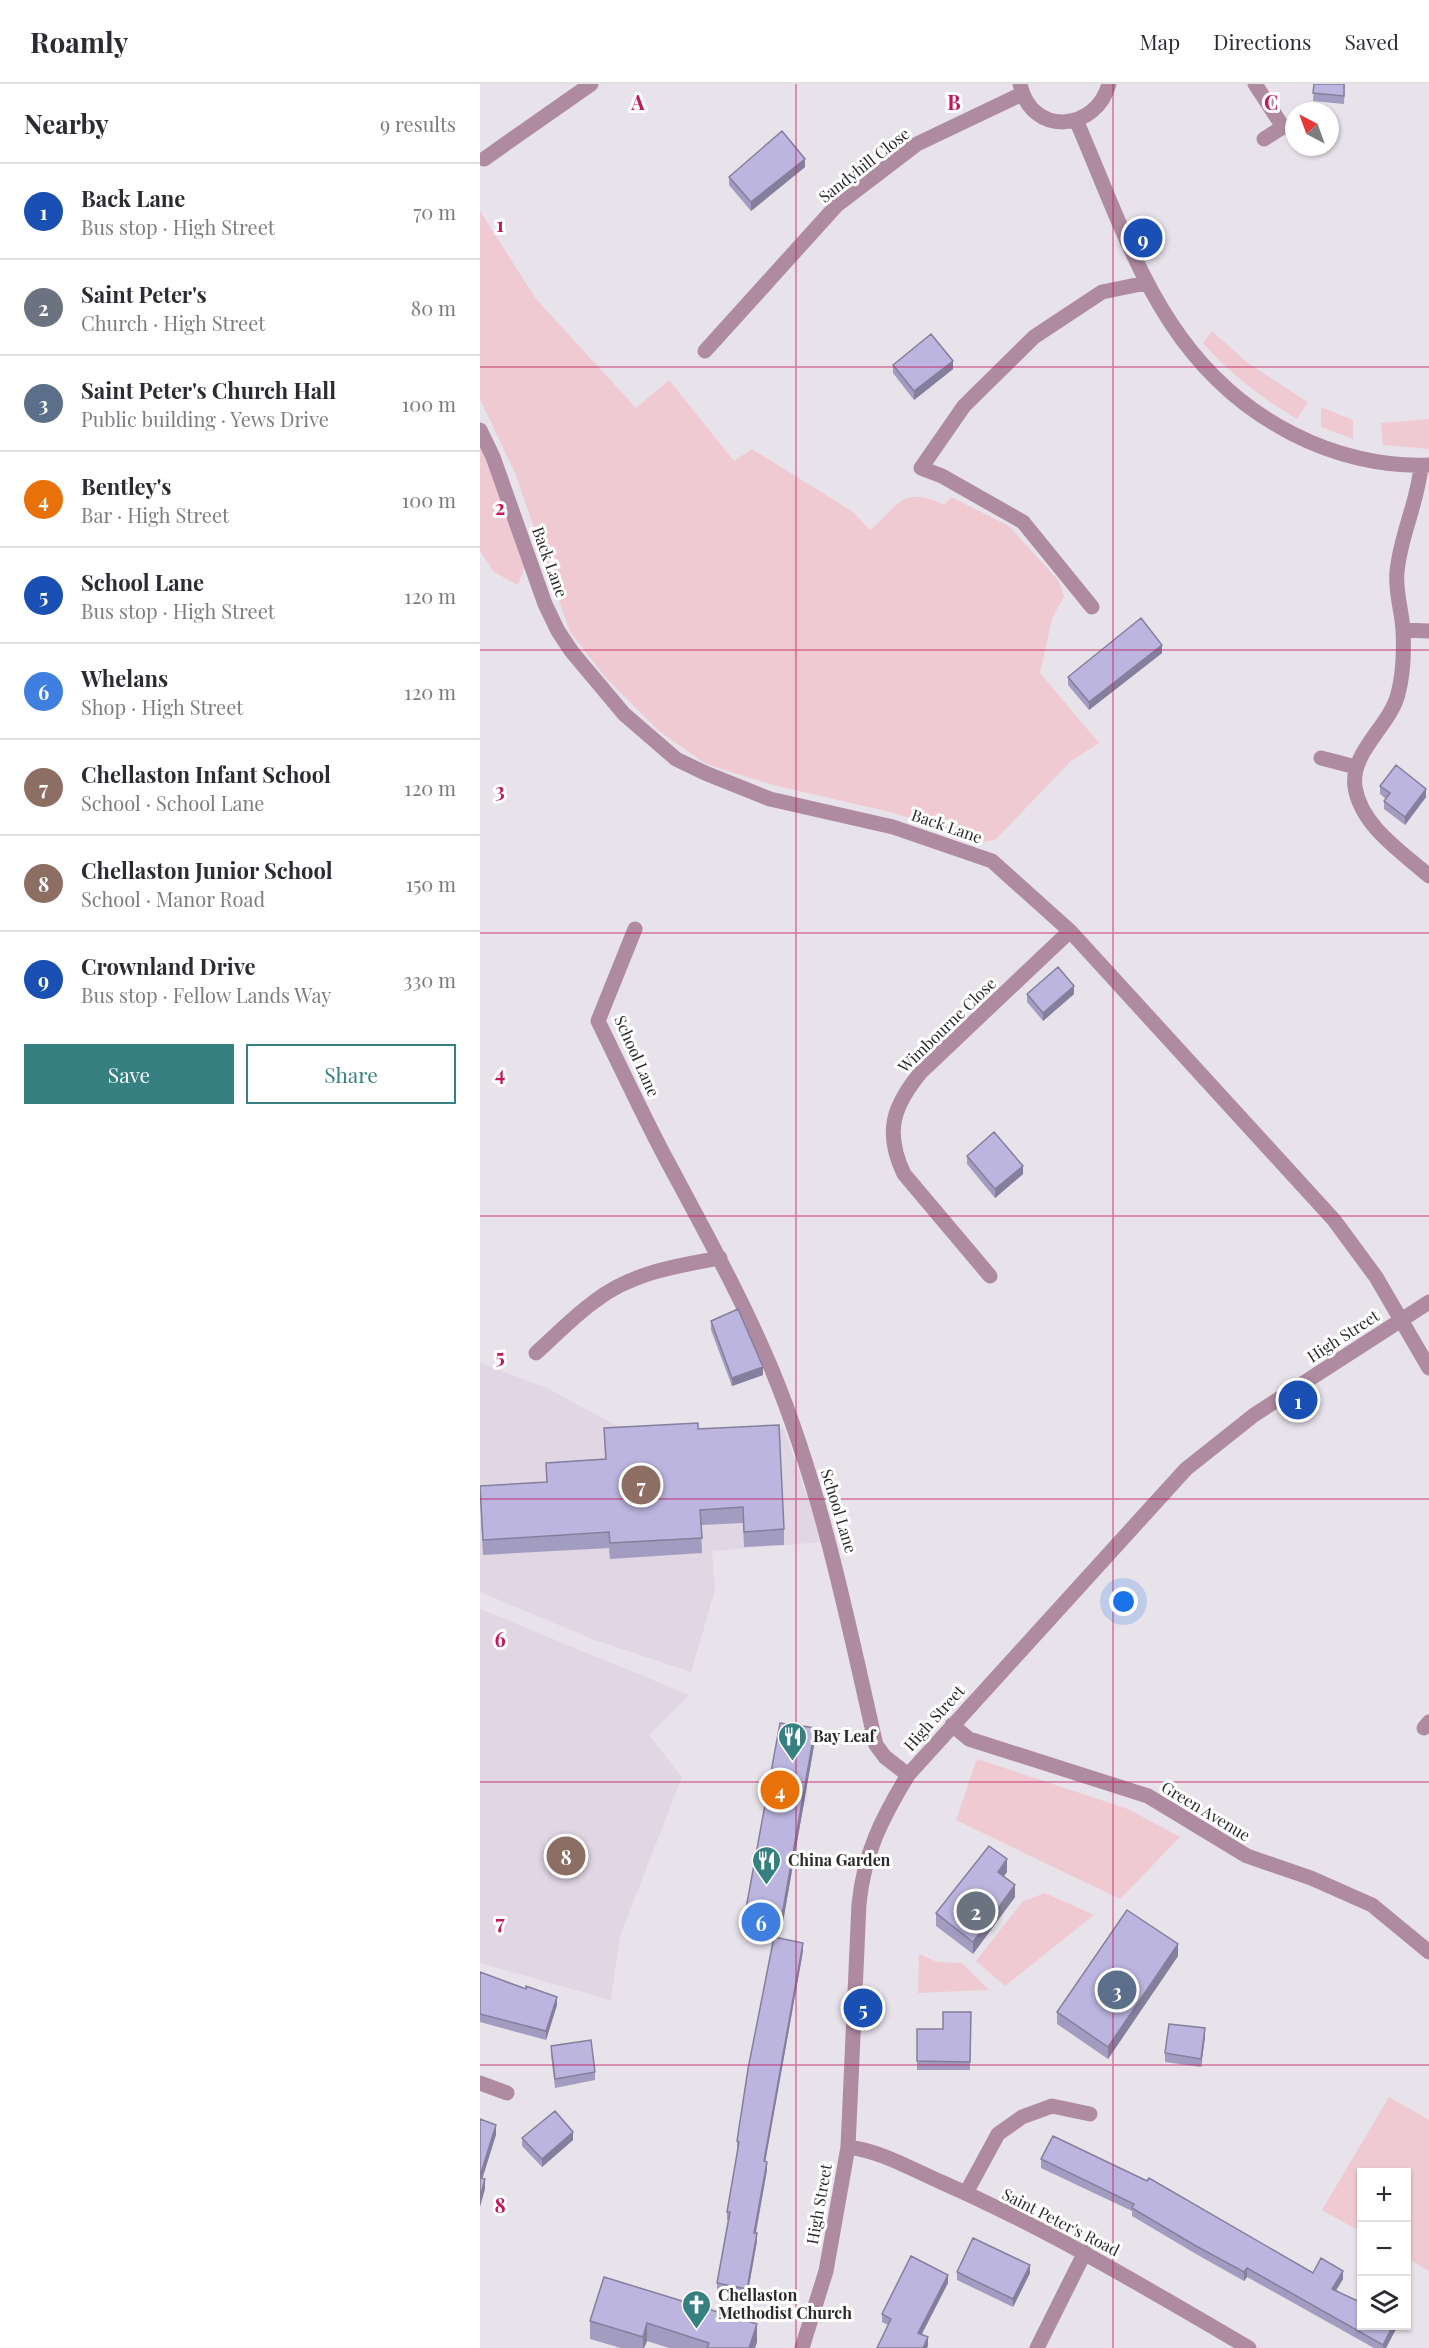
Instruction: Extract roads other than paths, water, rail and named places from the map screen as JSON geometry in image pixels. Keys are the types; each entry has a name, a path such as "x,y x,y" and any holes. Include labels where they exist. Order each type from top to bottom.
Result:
{"street":[{"path":"484,159 591,84"},
{"path":"1021,89 1042,117 1063,123 1076,120 1097,107 1106,97 1109,84"},
{"path":"1255,84 1283,127 1264,139"},
{"name":"Sandyhill Close","path":"705,351 837,205 917,144 1021,89"},
{"path":"1076,120 1146,283 1192,355 1212,377 1247,407 1274,424 1322,447 1382,462 1425,465 1397,570 1403,630 1401,673 1394,706 1356,766 1356,793 1371,822 1429,876"},
{"path":"1092,607 1023,522 942,476 921,468 964,406 1034,337 1102,292 1146,283"},
{"name":"Back Lane","path":"480,430 511,505 545,604 558,631 601,689 655,743 676,759 770,799 893,827 992,861 1070,931 1334,1220 1402,1320 1429,1368"},
{"path":"1403,630 1429,631"},
{"path":"1321,758 1356,766"},
{"name":"School Lane","path":"635,929 598,1021 651,1130 720,1258 772,1371 816,1494 838,1570 876,1745 885,1757 908,1775"},
{"name":"Wimbourne Close","path":"990,1276 904,1174 896,1157 893,1121 908,1088 921,1072 1070,931"},
{"path":"536,1353 594,1301 614,1288 660,1269 720,1258"},
{"name":"High Street","path":"802,2348 826,2271 848,2147 861,1880 880,1820 908,1775 1186,1469 1254,1415 1429,1302"},
{"name":"Green Avenue","path":"952,1725 969,1739 1148,1796 1247,1856 1311,1878 1372,1905 1429,1952"},
{"path":"480,2084 507,2093"},
{"path":"966,2193 998,2134 1022,2117 1052,2106 1090,2114"},
{"name":"Saint Peter's Road","path":"848,2147 867,2150 966,2193 1085,2252 1249,2348"},
{"path":"1037,2348 1085,2252"}],"place":[{"name":"Crownland Drive","path":"1143,238"},
{"name":"Back Lane","path":"1298,1400"},
{"name":"Chellaston Infant School","path":"641,1485"},
{"name":"Bay Leaf","path":"792,1762"},
{"name":"Bentley's","path":"780,1790"},
{"name":"Chellaston Junior School","path":"566,1856"},
{"name":"China Garden","path":"767,1886"},
{"name":"Saint Peter's","path":"976,1911"},
{"name":"Whelans","path":"761,1922"},
{"name":"Saint Peter's Church Hall","path":"1117,1990"},
{"name":"School Lane","path":"863,2008"},
{"name":"Chellaston Methodist Church","path":"697,2330"}]}
